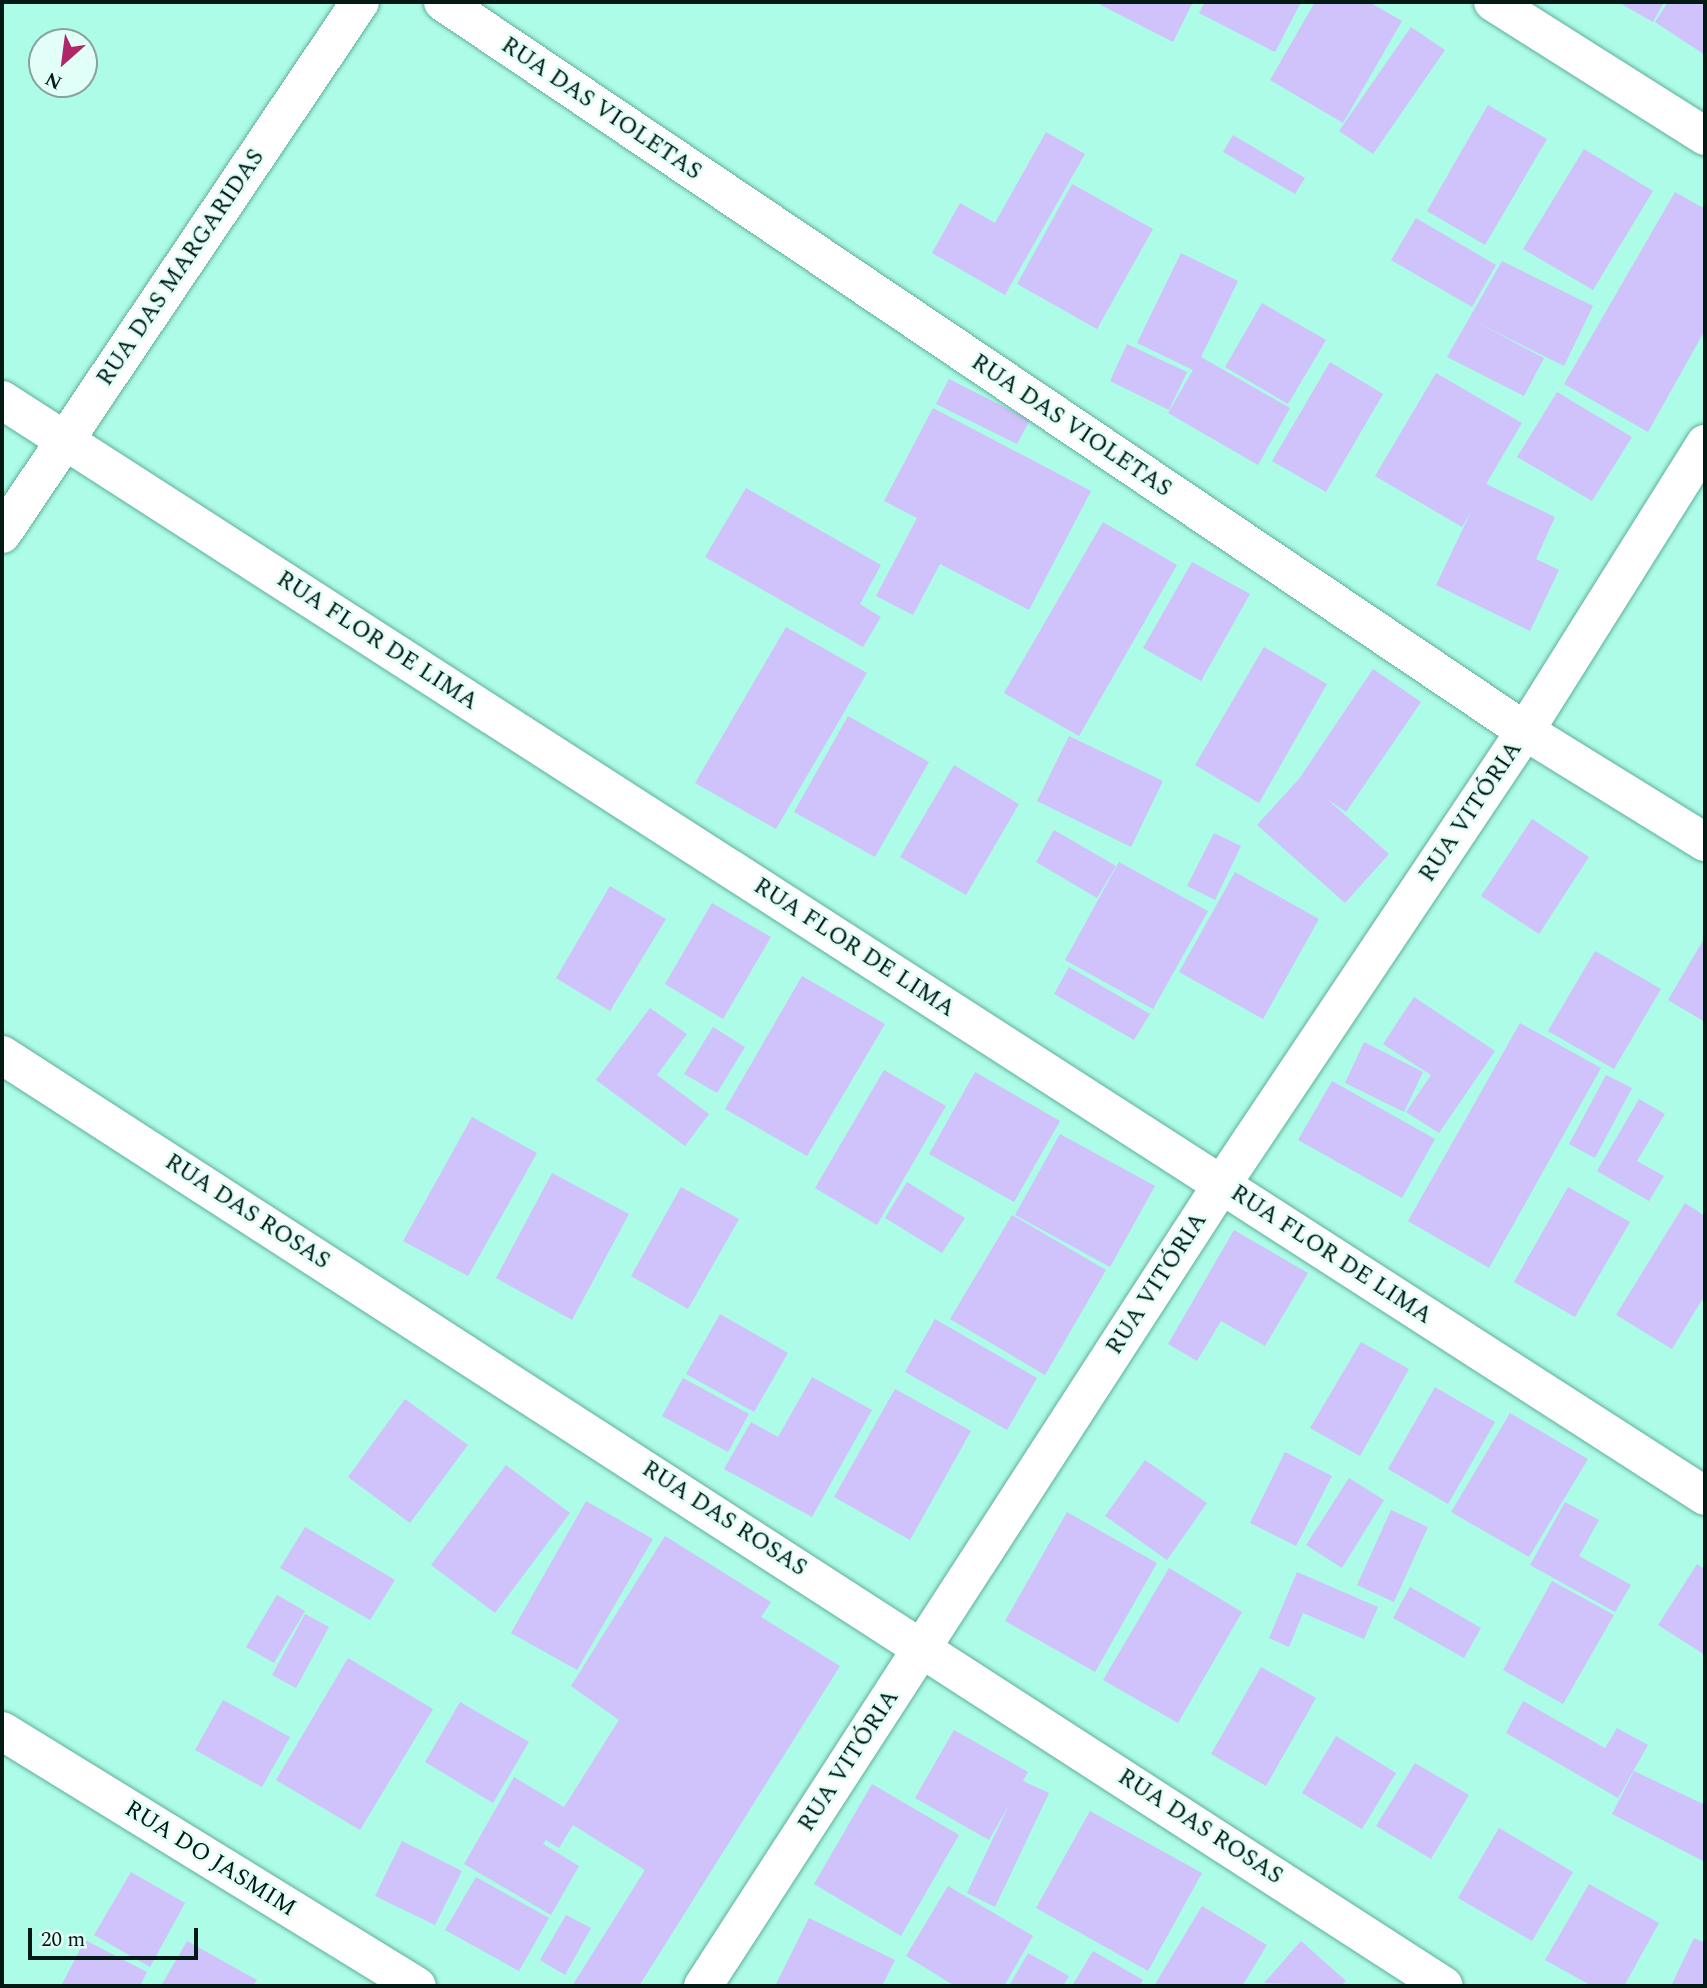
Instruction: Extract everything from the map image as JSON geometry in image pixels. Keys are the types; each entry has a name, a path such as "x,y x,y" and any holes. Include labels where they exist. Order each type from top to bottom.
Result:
{"street":[{"name":"RUA DAS MARGARIDAS","path":"2,534 360,2"},
{"name":"RUA DAS VIOLETAS","path":"443,2 1525,731 1705,842"},
{"path":"1493,2 1705,136"},
{"name":"RUA FLOR DE LIMA","path":"2,400 1705,1496"},
{"name":"RUA VITÓRIA","path":"703,1986 1222,1184 1525,731 1705,443"},
{"name":"RUA DAS ROSAS","path":"2,1055 923,1647 1444,1986"},
{"name":"RUA DO JASMIM","path":"2,1731 417,1986"}],"building":[{"path":"1095,2 1193,2 1173,42"},
{"path":"1205,2 1301,2 1275,52 1199,13"},
{"path":"1315,2 1369,2 1402,21 1343,123 1270,80"},
{"path":"1618,2 1664,2 1653,22"},
{"path":"1668,2 1705,2 1705,55 1655,22"},
{"path":"1411,27 1445,50 1373,154 1339,131"},
{"path":"1488,105 1547,139 1485,245 1427,211"},
{"path":"1046,132 1085,154 1005,295 932,253 960,203 995,223"},
{"path":"1233,135 1305,178 1295,194 1223,152"},
{"path":"1584,149 1653,191 1593,290 1523,249"},
{"path":"1072,184 1153,229 1097,329 1017,284"},
{"path":"1675,192 1705,209 1705,330 1648,432 1564,384"},
{"path":"1416,218 1496,265 1472,307 1391,260"},
{"path":"1181,253 1238,281 1201,357 1290,408 1258,465 1168,413 1193,370 1137,343"},
{"path":"1502,261 1593,306 1564,366 1476,322 1544,358 1524,396 1447,357"},
{"path":"1262,303 1326,340 1288,404 1225,367"},
{"path":"1127,344 1187,372 1169,410 1110,381"},
{"path":"1330,362 1383,394 1326,492 1272,461"},
{"path":"1436,373 1522,423 1486,484 1555,517 1536,559 1559,570 1530,631 1436,585 1472,510 1462,527 1375,476"},
{"path":"949,379 1030,420 1017,444 936,404"},
{"path":"1557,392 1632,437 1592,501 1517,457"},
{"path":"933,408 1091,491 1029,610 940,564 913,615 876,596 917,518 884,501"},
{"path":"746,488 881,565 860,604 881,617 863,647 705,557"},
{"path":"1103,522 1177,565 1079,736 1004,693"},
{"path":"1192,562 1250,594 1201,681 1143,648"},
{"path":"786,627 867,673 776,829 695,783"},
{"path":"1264,647 1327,684 1259,803 1195,765"},
{"path":"1373,669 1421,702 1346,812 1327,799 1389,854 1345,903 1257,825 1299,779"},
{"path":"848,716 929,762 875,857 794,812"},
{"path":"1069,736 1163,781 1131,847 1037,801"},
{"path":"954,765 1019,804 966,895 900,857"},
{"path":"1532,819 1589,857 1539,934 1481,896"},
{"path":"1054,830 1116,866 1097,898 1036,862"},
{"path":"1214,833 1241,846 1215,900 1187,886"},
{"path":"1119,862 1208,911 1153,1009 1065,960"},
{"path":"1235,872 1319,919 1263,1019 1179,972"},
{"path":"610,886 666,919 610,1011 556,978"},
{"path":"712,903 771,937 723,1019 665,984"},
{"path":"1705,937 1705,1022 1668,1000"},
{"path":"1595,951 1661,989 1614,1069 1548,1031"},
{"path":"1069,967 1150,1014 1134,1040 1054,994"},
{"path":"802,976 885,1024 807,1156 725,1109"},
{"path":"1414,997 1495,1051 1439,1133 1406,1112 1431,1075 1383,1044"},
{"path":"650,1008 687,1034 657,1075 709,1114 685,1146 596,1080"},
{"path":"1520,1023 1601,1068 1489,1268 1408,1221"},
{"path":"713,1027 745,1047 717,1093 684,1074"},
{"path":"1364,1042 1423,1072 1404,1112 1345,1083"},
{"path":"884,1070 946,1106 877,1225 815,1188"},
{"path":"975,1072 1060,1121 1014,1202 929,1154"},
{"path":"1606,1075 1632,1088 1595,1158 1569,1144"},
{"path":"1332,1081 1435,1139 1402,1198 1298,1140"},
{"path":"1639,1099 1665,1114 1637,1161 1664,1176 1649,1201 1597,1171"},
{"path":"472,1117 537,1153 468,1276 403,1241"},
{"path":"1060,1134 1155,1186 1110,1267 1015,1215"},
{"path":"552,1173 629,1214 572,1320 496,1278"},
{"path":"907,1182 965,1218 942,1253 885,1218"},
{"path":"681,1187 739,1219 688,1309 631,1276"},
{"path":"1568,1187 1630,1222 1575,1317 1514,1282"},
{"path":"1685,1203 1705,1216 1705,1295 1672,1349 1616,1315"},
{"path":"1012,1215 1106,1270 1045,1375 950,1319"},
{"path":"1234,1230 1308,1273 1265,1346 1221,1321 1197,1361 1168,1344"},
{"path":"720,1314 788,1353 754,1412 686,1374"},
{"path":"935,1319 1037,1378 1007,1430 905,1372"},
{"path":"1361,1342 1409,1369 1360,1456 1310,1428"},
{"path":"812,1377 872,1410 812,1517 724,1469 751,1422 778,1437"},
{"path":"683,1378 749,1414 728,1452 662,1416"},
{"path":"1435,1387 1495,1422 1448,1504 1388,1469"},
{"path":"895,1389 971,1431 910,1540 834,1497"},
{"path":"405,1399 468,1445 410,1523 348,1477"},
{"path":"1510,1413 1588,1459 1529,1557 1451,1512"},
{"path":"1285,1452 1332,1476 1296,1546 1250,1523"},
{"path":"1145,1460 1207,1503 1167,1560 1105,1516"},
{"path":"506,1465 570,1513 495,1613 431,1565"},
{"path":"1349,1478 1384,1500 1342,1568 1306,1545"},
{"path":"586,1501 653,1539 577,1670 511,1633"},
{"path":"1565,1502 1599,1520 1579,1556 1631,1585 1615,1612 1530,1565"},
{"path":"1391,1510 1428,1527 1394,1602 1357,1585"},
{"path":"1067,1512 1157,1563 1095,1672 1005,1621"},
{"path":"305,1527 395,1580 370,1620 280,1568"},
{"path":"665,1536 771,1602 761,1617 840,1666 639,1986 572,1986 645,1870 573,1825 559,1848 546,1840 543,1844 579,1866 551,1915 464,1864 514,1777 564,1807 619,1720 571,1686"},
{"path":"1697,1564 1705,1570 1705,1655 1658,1625"},
{"path":"1169,1568 1242,1612 1178,1723 1103,1680"},
{"path":"1297,1572 1378,1607 1364,1639 1303,1613 1289,1647 1269,1638"},
{"path":"1552,1581 1614,1615 1563,1704 1503,1670"},
{"path":"1410,1587 1481,1628 1464,1658 1393,1618"},
{"path":"277,1595 305,1611 274,1663 246,1647"},
{"path":"305,1614 329,1627 296,1688 272,1675"},
{"path":"348,1658 433,1709 360,1830 276,1780"},
{"path":"1261,1667 1316,1698 1266,1786 1211,1754"},
{"path":"223,1700 290,1737 262,1787 195,1750"},
{"path":"1523,1701 1605,1748 1617,1728 1648,1745 1618,1798 1506,1733"},
{"path":"460,1702 529,1742 493,1803 425,1762"},
{"path":"954,1730 1028,1772 1023,1781 1049,1793 995,1907 967,1893 1009,1805 989,1840 915,1798"},
{"path":"1336,1736 1396,1773 1362,1829 1302,1793"},
{"path":"1415,1763 1469,1795 1431,1859 1376,1826"},
{"path":"1634,1771 1705,1805 1705,1862 1612,1814"},
{"path":"872,1784 959,1835 901,1936 814,1884"},
{"path":"1090,1811 1202,1873 1148,1971 1036,1908"},
{"path":"1499,1828 1573,1872 1532,1941 1458,1898"},
{"path":"402,1841 462,1871 435,1925 375,1896"},
{"path":"131,1872 185,1903 150,1967 94,1935"},
{"path":"476,1877 549,1918 519,1971 445,1930"},
{"path":"1589,1884 1659,1923 1624,1986 1592,1986 1545,1960"},
{"path":"948,1886 1033,1936 1004,1986 955,1986 906,1956"},
{"path":"1202,1906 1267,1945 1242,1986 1154,1986"},
{"path":"566,1915 591,1928 565,1975 540,1960"},
{"path":"809,1918 895,1960 882,1986 775,1986"},
{"path":"1694,1938 1705,1943 1705,1986 1671,1986"},
{"path":"85,1940 147,1972 140,1986 61,1986"},
{"path":"187,1941 257,1980 253,1986 161,1986"},
{"path":"1301,1941 1346,1981 1341,1986 1264,1983"},
{"path":"1093,1951 1143,1980 1139,1986 1072,1986"},
{"path":"1028,1953 1069,1976 1063,1986 1009,1986"}]}
